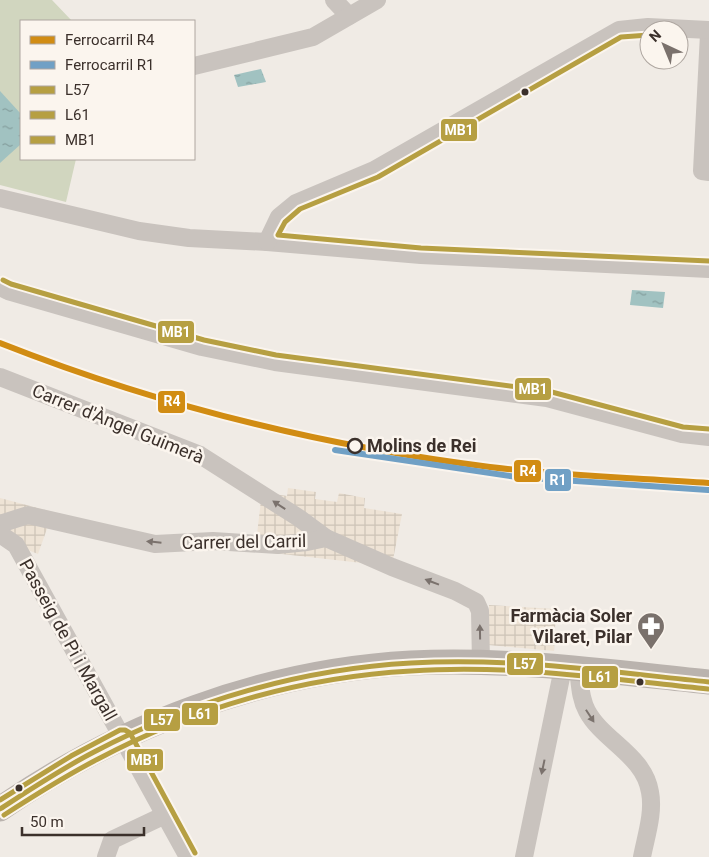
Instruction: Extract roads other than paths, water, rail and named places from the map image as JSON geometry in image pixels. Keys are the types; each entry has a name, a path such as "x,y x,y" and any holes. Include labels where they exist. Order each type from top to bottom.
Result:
{"main road":[{"path":"0,809 75,762 123,737 202,705 250,690 336,671 412,663 481,663 709,682"}],"street":[{"path":"334,0 349,16"},
{"path":"195,66 313,37 377,0"},
{"path":"267,242 279,217 296,203 374,170 619,30 648,27 709,32 706,171"},
{"path":"0,198 139,231 164,235 421,255 709,269"},
{"path":"0,287 8,291 212,349 275,362 547,398 682,434 709,437"},
{"name":"Carrer d'Àngel Guimerà","path":"0,377 200,455 326,538"},
{"name":"Carrer del Carril","path":"0,524 28,515 155,544 213,541 278,545 326,538 392,567 455,591 476,602 480,611 481,663"},
{"name":"Passeig de Pi i Margall","path":"0,534 16,545 188,857"},
{"path":"524,857 571,669"},
{"path":"571,669 582,701 594,722 636,763 646,778 650,792 651,809 642,857"},
{"path":"106,857 112,840 165,815"}],"water":[{"path":"261,69 266,82 238,87 234,75"},
{"path":"0,91 20,113 20,145 0,163"},
{"path":"632,290 665,292 663,308 630,305"}],"rail line":[{"name":"R4","path":"0,343 119,386 180,404 303,435 427,458 490,467 572,475 709,483"},
{"name":"R1","path":"335,450 517,477 708,490"}],"place":[{"name":"Molins de Rei","path":"355,446"},
{"name":"Farmàcia Soler Vilaret, Pilar","path":"651,650"}]}
